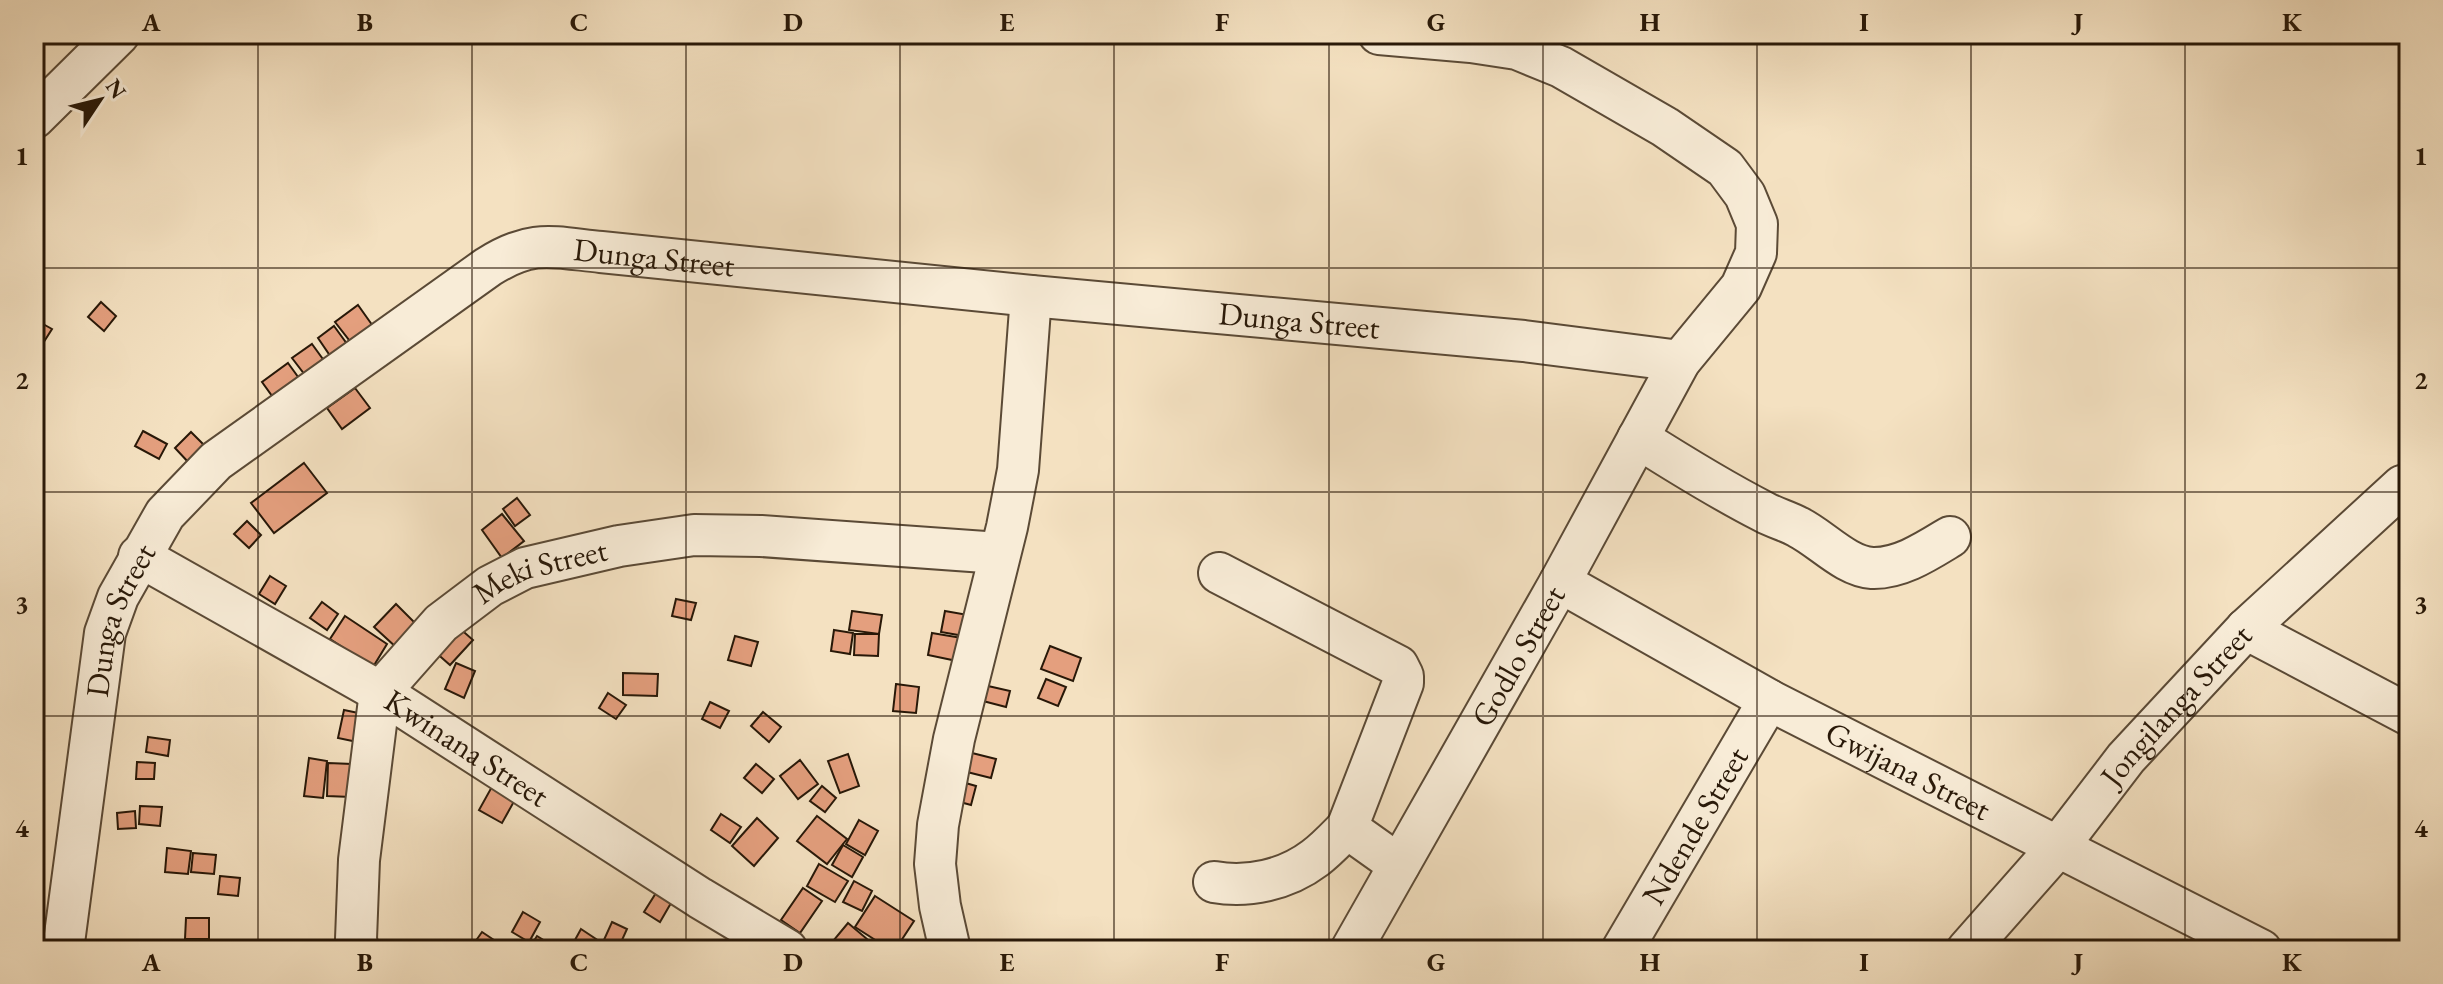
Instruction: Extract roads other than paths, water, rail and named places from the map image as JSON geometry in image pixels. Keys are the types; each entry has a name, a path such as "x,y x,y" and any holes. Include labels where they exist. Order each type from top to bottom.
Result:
{"street":[{"path":"34,118 119,34"},
{"name":"Godlo Street","path":"1351,950 1560,582 1680,361 1741,287 1756,253 1757,224 1745,195 1725,168 1665,127 1561,67 1517,49 1379,34"},
{"name":"Dunga Street","path":"63,950 105,633 118,597 165,514 216,461 488,267 522,249 546,246 1031,296 1524,341 1680,361"},
{"path":"950,950 935,864 938,825 954,739 1018,470 1031,296"},
{"path":"1638,438 1698,477 1798,527 1857,565 1873,568 1892,565 1923,553 1950,537"},
{"name":"Jongilanga Street","path":"1967,950 2057,848 2126,758 2246,629 2402,486 2409,487"},
{"name":"Meki Street","path":"380,692 441,623 490,586 525,568 619,546 694,535 761,536 999,553"},
{"name":"Kwinana Street","path":"139,556 380,692 700,898 787,950"},
{"path":"1214,882 1232,885 1273,880 1314,859 1347,828 1403,683 1398,666 1219,573"},
{"name":"Gwijana Street","path":"1560,582 1769,700 2261,950"},
{"path":"2246,629 2409,715"},
{"path":"358,950 359,860 380,692"},
{"name":"Ndende Street","path":"1622,950 1769,700"},
{"path":"1347,828 1399,865"}]}
